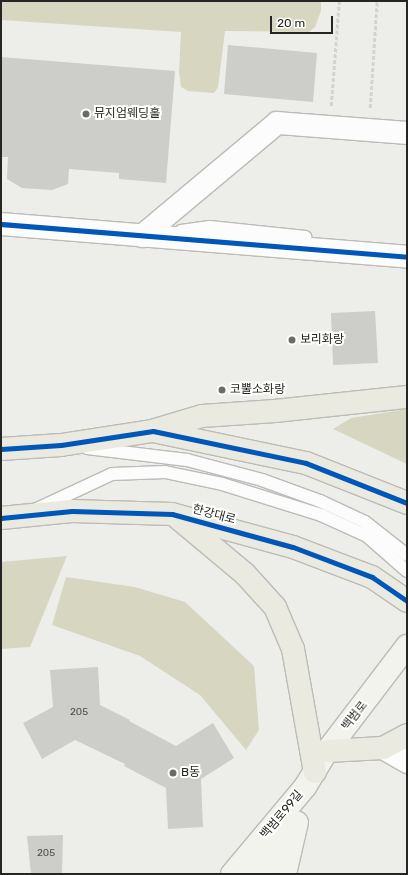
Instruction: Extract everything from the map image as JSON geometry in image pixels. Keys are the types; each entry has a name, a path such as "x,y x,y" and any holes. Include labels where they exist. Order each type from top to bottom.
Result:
{"main road":[{"path":"1,449 61,445 153,431 202,416 275,411 407,397"},
{"path":"153,431 306,462 407,503"},
{"name":"한강대로","path":"11,517 72,511 172,514 293,547 372,578 407,601"},
{"path":"172,514 245,574 275,607 293,649 310,780"},
{"name":"백범로","path":"254,874 327,751 407,646"},
{"path":"327,751 383,748 407,735"},
{"name":"백범로","path":"262,874 310,780"},
{"name":"백범로99길","path":"232,874 310,780"},
{"name":"백범로99길","path":"285,874 310,780"}],"street":[{"path":"142,236 277,124 407,134"},
{"path":"1,224 407,256"},
{"path":"383,748 407,762"}],"lane":[{"path":"142,236 210,227 305,237"},
{"path":"61,445 188,460 262,480 320,501 365,522 407,555"},
{"path":"11,517 112,474 165,472 222,484 321,515 367,536 407,571"}],"path":[{"path":"329,128 339,1"},
{"path":"369,130 377,1"}],"green space":[{"path":"1,1 321,1 321,11 315,27 309,32 225,31 218,87 214,93 188,91 181,87 179,72 181,32 1,20"},
{"path":"407,409 407,464 333,429 351,418"},
{"path":"67,556 30,647 1,649 1,562"},
{"path":"66,577 135,587 185,602 254,666 259,730 246,750 200,695 140,656 52,625"}],"building":[{"path":"228,45 317,53 313,102 224,94"},
{"name":"뮤지엄웨딩홀","path":"1,57 175,71 166,183 119,179 119,173 69,169 68,184 52,190 22,188 7,179 8,157 1,157"},
{"path":"375,311 378,363 333,365 331,313"},
{"path":"98,667 100,705 176,746 213,723 234,758 201,779 203,827 168,829 166,788 124,766 125,764 75,740 42,759 23,723 53,707 50,670"},
{"path":"63,835 62,874 31,874 27,836"}],"cycle path":[{"path":"1,224 407,257"},
{"path":"1,449 61,445 153,431 306,463 407,503"},
{"path":"1,518 72,511 172,514 293,547 372,577 407,601"}],"place":[{"name":"뮤지엄웨딩홀","path":"86,114"},
{"name":"보리화랑","path":"292,340"},
{"name":"코뿔소화랑","path":"222,390"},
{"name":"B동","path":"173,773"}]}
